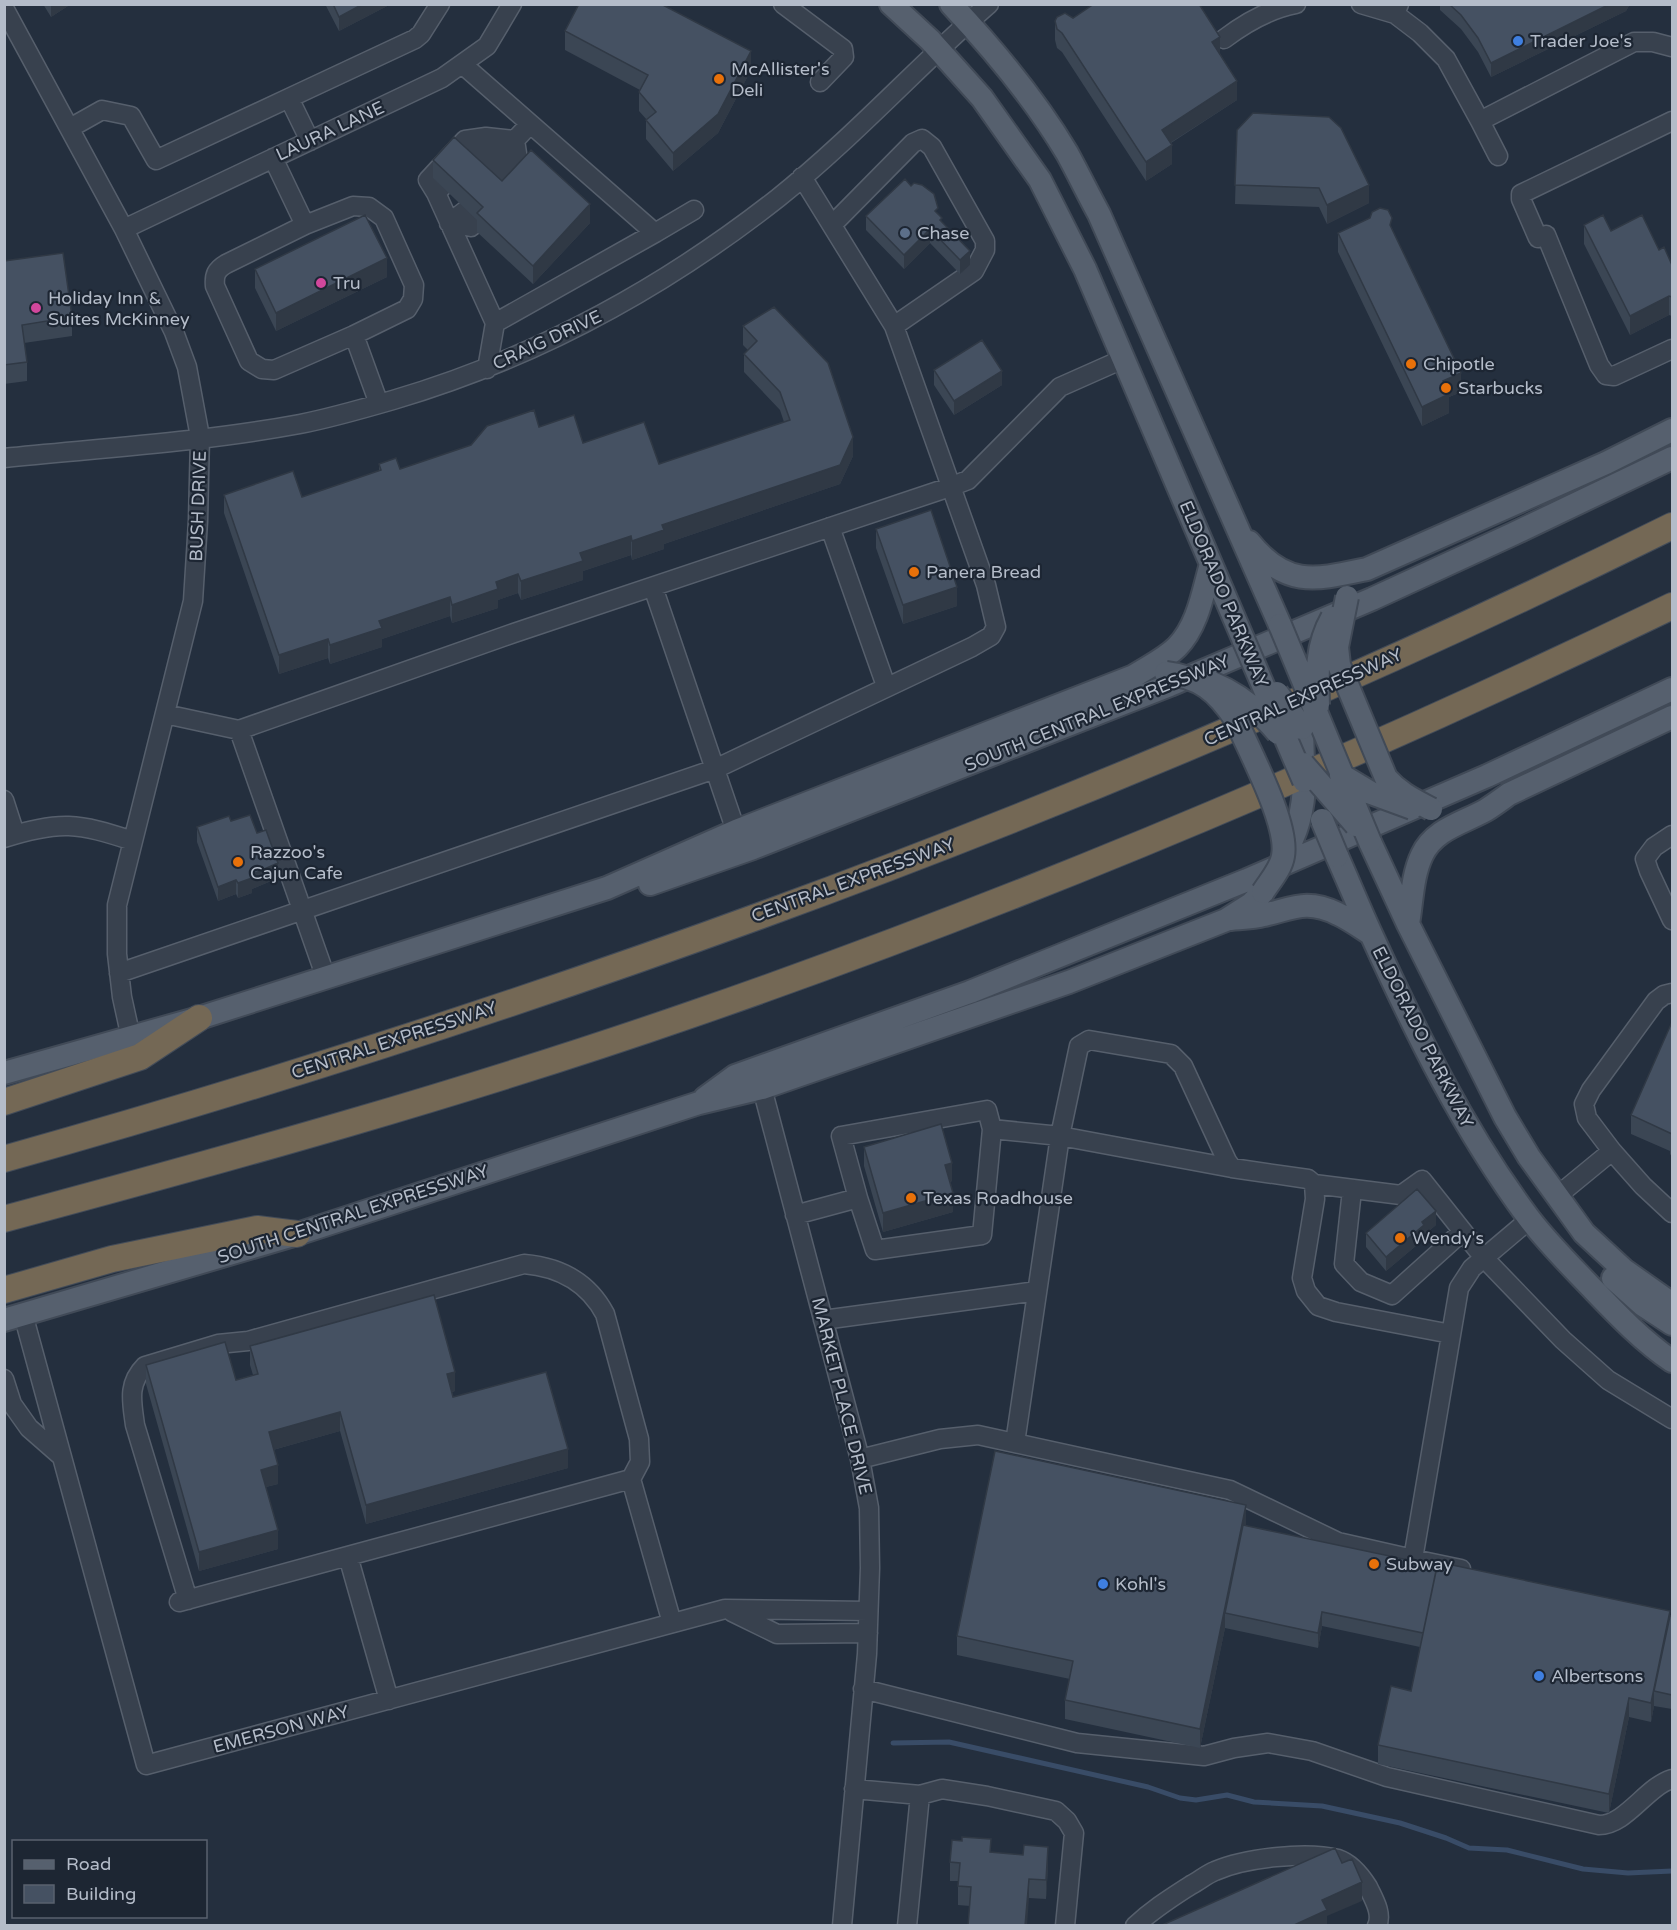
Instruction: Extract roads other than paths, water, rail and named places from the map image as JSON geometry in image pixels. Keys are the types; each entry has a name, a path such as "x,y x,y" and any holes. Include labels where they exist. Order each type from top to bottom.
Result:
{"highway":[{"name":"CENTRAL EXPRESSWAY","path":"4,1159 405,1038 713,932 972,836 1210,738 1497,609 1672,526"},
{"path":"4,1219 228,1158 417,1102 636,1033 809,973 1052,880 1227,808 1501,688 1672,606"},
{"path":"4,1102 140,1057 199,1018"},
{"path":"4,1290 112,1259 257,1229 297,1234"}],"main road":[{"name":"ELDORADO PARKWAY","path":"891,4 939,50 993,112 1040,180 1085,269 1244,640 1308,766 1322,820 1371,934 1448,1090 1477,1141 1530,1218 1565,1260 1618,1315 1672,1361"},
{"name":"ELDORADO PARKWAY","path":"951,4 1015,79 1042,115 1067,153 1104,225 1302,678 1310,724 1343,777 1408,924 1505,1117 1556,1197 1584,1233 1624,1270 1672,1304"},
{"path":"1236,524 1262,557 1285,573 1312,578 1367,569 1606,463 1672,429"},
{"name":"SOUTH CENTRAL EXPRESSWAY","path":"607,888 640,887 753,848 1160,690 1371,599 1672,458"},
{"path":"1134,676 1167,656 1185,637 1196,616 1211,564"},
{"path":"1226,920 1251,904 1263,892 1292,842 1303,802 1319,653 1329,623 1367,569"},
{"path":"1347,597 1337,647 1340,665 1386,778 1406,796 1438,810"},
{"path":"1244,640 1280,697 1310,724"},
{"path":"1134,676 1143,677 1166,673 1204,679 1244,699 1266,719 1308,766 1370,842"},
{"name":"SOUTH CENTRAL EXPRESSWAY","path":"4,1072 199,1018 607,888 736,831 1134,676"},
{"path":"1193,678 1219,698 1236,720 1276,811 1284,842 1283,857"},
{"name":"SOUTH CENTRAL EXPRESSWAY","path":"699,1102 735,1076 970,992 1246,880 1487,776 1672,688"},
{"path":"1408,924 1415,876 1427,847 1446,829 1486,810 1509,794 1672,717"},
{"path":"1308,766 1343,777 1359,788 1417,810 1458,810 1485,799 1509,794"},
{"path":"1226,920 1263,915 1306,905 1340,914 1371,934"},
{"name":"SOUTH CENTRAL EXPRESSWAY","path":"14,1317 297,1234 699,1102 762,1088 1069,982 1226,920"},
{"path":"1448,1090 1476,1113 1495,1147 1530,1197 1540,1203 1556,1197"},
{"path":"1530,1218 1543,1218 1561,1227 1643,1305 1672,1323"}],"street":[{"path":"70,128 102,110 130,116 156,160 415,39 421,34 440,4"},
{"name":"LAURA LANE","path":"124,229 442,78 487,46 512,4"},
{"path":"783,4 843,49 844,57 820,82"},
{"name":"CRAIG DRIVE","path":"4,458 301,424 379,404 488,369 548,343 673,273 726,237 802,177 860,126 989,4"},
{"path":"1224,39 1238,28 1262,15 1296,4"},
{"path":"1361,4 1397,9 1446,59 1498,156"},
{"name":"BUSH DRIVE","path":"4,8 124,229 174,332 184,358 200,437 193,601 117,905 117,954 131,1038"},
{"path":"1480,121 1634,42 1653,42 1672,47"},
{"path":"462,64 655,233"},
{"path":"289,98 310,141"},
{"path":"1672,121 1521,194 1521,199 1542,236 1606,375 1614,376 1672,349"},
{"path":"481,181 488,146 515,140 530,124"},
{"path":"457,203 428,180 465,140 486,137 515,140"},
{"path":"481,181 486,137"},
{"path":"832,225 913,143 922,139 933,147 985,241 985,250 974,271 894,326"},
{"path":"481,181 520,173 515,140"},
{"path":"273,158 305,225"},
{"path":"119,973 715,769 991,636 996,627 986,585 894,326 802,177"},
{"path":"457,203 449,223 495,323 488,369"},
{"path":"449,223 457,203"},
{"path":"352,206 369,207 384,218 414,285 413,299 407,309 354,335 274,370 262,369 249,361 215,286 214,276 218,269 226,264 305,225 352,206"},
{"path":"495,323 694,210"},
{"path":"354,335 379,404"},
{"path":"165,714 239,730 505,636 950,487 968,480 1060,387 1123,359"},
{"path":"830,527 886,686"},
{"path":"653,587 736,831"},
{"path":"239,730 326,978"},
{"path":"4,800 10,836 32,829 63,825 81,826 133,841"},
{"path":"1672,835 1654,847 1645,859 1648,871 1672,920"},
{"path":"1672,993 1656,1001 1591,1090 1584,1104 1587,1118 1612,1151 1643,1186 1672,1213"},
{"path":"1015,1443 1060,1136 1079,1046 1089,1041 1171,1054 1184,1066 1227,1161 1232,1167"},
{"name":"MARKET PLACE DRIVE","path":"762,1088 860,1459 869,1508 868,1633 842,1926"},
{"path":"987,1110 992,1130 982,1235 875,1250 858,1198 841,1136 987,1110"},
{"path":"992,1130 1060,1136 1308,1179 1314,1184 1352,1190 1401,1194 1422,1180 1484,1258 1563,1340 1608,1380 1672,1419"},
{"path":"1556,1197 1612,1151"},
{"path":"1314,1184 1315,1199 1302,1278 1306,1291 1318,1306 1336,1312 1451,1334"},
{"path":"1352,1190 1344,1264 1361,1282 1392,1295 1462,1232"},
{"path":"795,1215 858,1198"},
{"path":"1413,1559 1459,1288 1472,1268 1530,1218"},
{"path":"631,1479 183,1601 135,1425 131,1400 132,1387 137,1374 145,1366 218,1344 248,1341 524,1264 560,1272 596,1298 605,1314 639,1439 640,1462 631,1479 672,1623"},
{"path":"823,1320 1037,1292"},
{"name":"EMERSON WAY","path":"14,1317 62,1457 146,1766 725,1609 868,1611"},
{"path":"4,1379 12,1404 29,1428 62,1457"},
{"path":"860,1459 940,1439 978,1435 1230,1490 1338,1542 1479,1572"},
{"path":"348,1556 389,1700"},
{"path":"725,1609 777,1634 868,1633"},
{"path":"863,1689 1077,1743 1204,1756 1234,1748 1268,1743 1312,1751 1362,1767 1369,1772 1396,1779 1599,1825 1610,1824 1660,1783 1672,1779"},
{"path":"854,1789 920,1795 942,1789 1056,1811 1067,1821 1074,1833 1065,1926"},
{"path":"907,1926 920,1795"},
{"path":"1135,1926 1154,1908 1215,1871 1257,1859 1296,1856 1338,1859 1351,1866 1365,1882 1377,1904 1379,1922 1377,1926"}],"waterway":[{"path":"893,1743 949,1742 1148,1787 1180,1798 1196,1800 1227,1795 1254,1802 1322,1806 1400,1823 1469,1848 1507,1850 1583,1869 1628,1873 1672,1871"}],"place":[{"name":"Trader Joe's","path":"1518,41"},
{"name":"McAllister's Deli","path":"719,79"},
{"name":"Chase","path":"905,233"},
{"name":"Tru","path":"321,283"},
{"name":"Holiday Inn & Suites McKinney","path":"36,308"},
{"name":"Chipotle","path":"1411,364"},
{"name":"Starbucks","path":"1446,388"},
{"name":"Panera Bread","path":"914,572"},
{"name":"Razzoo's Cajun Cafe","path":"238,862"},
{"name":"Texas Roadhouse","path":"911,1198"},
{"name":"Wendy's","path":"1400,1238"},
{"name":"Subway","path":"1374,1564"},
{"name":"Kohl's","path":"1103,1584"},
{"name":"Albertsons","path":"1539,1676"}]}
